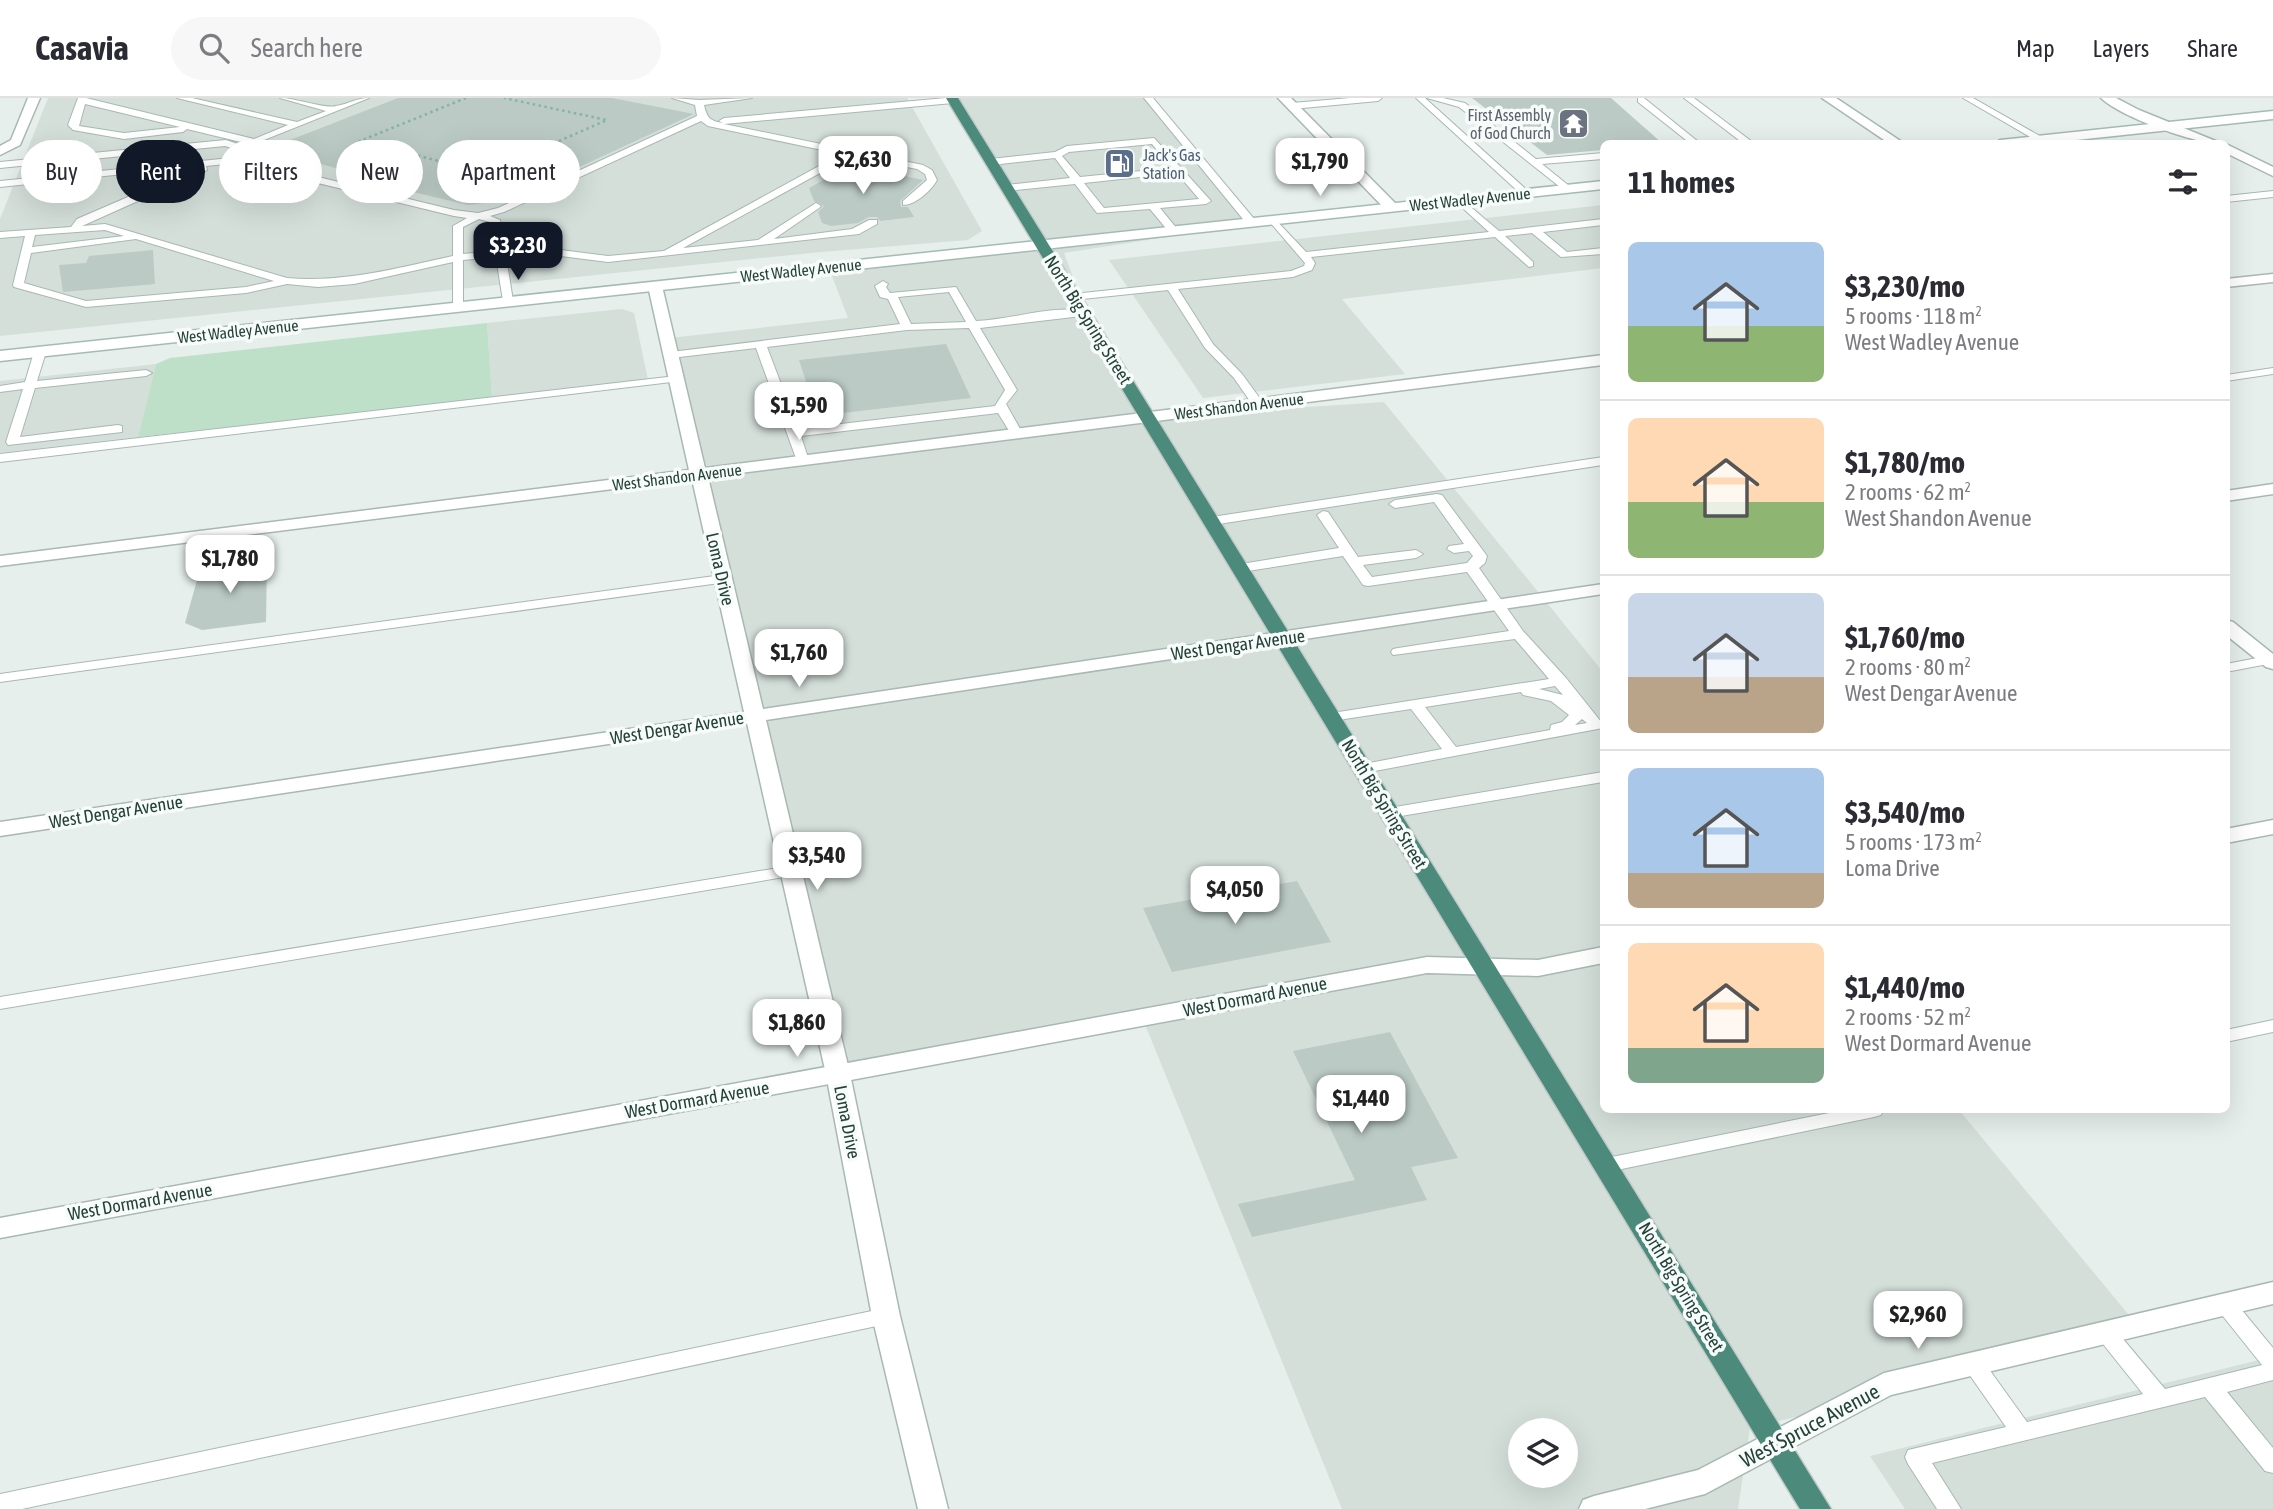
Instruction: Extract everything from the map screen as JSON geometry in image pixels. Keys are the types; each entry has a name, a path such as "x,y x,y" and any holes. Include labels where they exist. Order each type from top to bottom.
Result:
{"highway":[{"name":"North Big Spring Street","path":"953,99 1816,1509"}],"street":[{"path":"0,151 16,142 34,98"},
{"path":"1828,98 1893,140"},
{"path":"2107,98 2134,113 2207,140"},
{"path":"1288,102 1391,207"},
{"path":"2032,140 2273,115"},
{"path":"2230,150 2273,173"},
{"name":"West Wadley Avenue","path":"0,356 1600,185"},
{"path":"2230,283 2273,278"},
{"name":"Loma Drive","path":"655,286 838,1074 886,1316 933,1509"},
{"name":"West Shandon Avenue","path":"0,561 1600,360"},
{"path":"2230,495 2273,489"},
{"name":"West Dengar Avenue","path":"0,829 1600,589"},
{"path":"2230,629 2272,661"},
{"path":"2230,835 2273,827"},
{"name":"West Dormard Avenue","path":"0,1228 1427,965 1538,968 1600,956"},
{"name":"West Spruce Avenue","path":"1601,1508 1705,1481 1884,1385 2273,1293"}],"lane":[{"path":"181,98 298,125"},
{"path":"284,98 335,110"},
{"path":"259,140 365,98"},
{"path":"676,98 708,101 748,98"},
{"path":"1149,98 1251,222"},
{"path":"1288,102 1378,98"},
{"path":"1420,98 1525,193"},
{"path":"1431,98 1462,105 1568,188"},
{"path":"1688,98 1746,140"},
{"path":"1966,98 2040,139"},
{"path":"192,128 124,136 76,128 73,125 82,99 245,140"},
{"path":"458,307 458,226 478,216 501,210 705,120 953,99"},
{"path":"1641,100 1692,140"},
{"path":"705,120 708,101"},
{"path":"705,120 920,167 929,172 932,180 929,186 906,203"},
{"path":"991,162 1057,155 1066,149 1154,141 1206,201 1171,201 1153,206 1137,204 1101,211 1057,155"},
{"path":"102,155 219,144"},
{"path":"667,254 850,153"},
{"path":"102,171 216,156"},
{"path":"76,227 81,221 216,156"},
{"path":"1534,162 1600,156"},
{"path":"102,165 219,157"},
{"path":"0,165 21,163"},
{"path":"819,170 835,174"},
{"path":"1006,188 1150,176 1180,170"},
{"path":"322,181 454,213 495,220 508,301"},
{"path":"0,184 21,182"},
{"path":"2230,199 2273,194"},
{"path":"1459,200 1529,264"},
{"path":"761,243 816,206"},
{"path":"1153,206 1173,230"},
{"path":"671,355 907,327 1022,322 1078,305 1171,286 1293,274 1308,268 1310,263 1273,220"},
{"path":"0,235 76,227 105,227 286,281 317,284 354,281 457,258 556,251 608,259 667,254 855,232 873,222"},
{"path":"1304,255 1600,222"},
{"path":"1535,230 1565,255 1600,251"},
{"path":"31,232 18,285 86,304 246,290 286,281"},
{"path":"26,251 138,237"},
{"path":"871,262 883,284 880,286 884,295 953,289 1011,390 1000,404 1017,434"},
{"path":"1171,286 1209,346 1238,376 1258,404"},
{"path":"894,296 907,327"},
{"path":"760,344 803,461"},
{"path":"40,352 12,442 118,429"},
{"path":"2230,377 2273,371"},
{"path":"0,388 146,373"},
{"path":"0,458 676,379"},
{"path":"794,433 1002,409"},
{"path":"1212,522 1600,461"},
{"path":"1322,515 1368,582 1471,567 1478,563 1480,556 1474,546 1437,498 1367,508"},
{"path":"1454,549 1474,546"},
{"path":"1241,568 1351,557 1416,554"},
{"path":"1364,768 1597,726 1518,634 1471,567"},
{"path":"0,678 722,579"},
{"path":"1398,652 1518,634"},
{"path":"2230,667 2272,661"},
{"path":"1331,717 1561,681"},
{"path":"1451,698 1522,691 1547,694 1569,703 1577,716 1567,725 1512,736 1508,742"},
{"path":"1415,704 1451,752"},
{"path":"1390,813 1600,778"},
{"path":"0,1003 790,871"},
{"path":"2230,1035 2273,1027"},
{"path":"1607,1165 1859,1113"},
{"path":"2225,1304 2273,1363"},
{"path":"0,1504 886,1316"},
{"path":"2106,1333 2160,1399"},
{"path":"1973,1364 2022,1432"},
{"path":"1950,1509 1916,1457 2273,1371"},
{"path":"2210,1387 2273,1464"}],"path":[{"path":"466,98 360,141 486,173 607,120 504,98"}],"shaded area":[{"path":"48,98 907,98 982,231 968,240 821,252 0,336 0,219 21,166 21,203 102,203 102,140 31,140"},
{"path":"953,98 1153,98 1256,223 1064,253 1093,331 1144,418 1384,402 1600,668 1600,1113 1961,1113 2143,1332 1750,1428 1738,1509 1342,1509 1142,1017 836,1075 669,338 848,318 829,268 1041,245"},
{"path":"1600,205 1600,268 1342,299 1405,374 1203,398 1109,260"},
{"path":"622,309 634,313 648,380 492,398 487,323"},
{"path":"156,364 138,437 0,453 0,381"},
{"path":"2259,1360 2273,1376 2273,1509 1905,1509 1870,1456"}],"green space":[{"path":"487,323 492,398 138,437 156,364 170,358"}],"building":[{"path":"398,98 612,98 694,114 580,167 580,140 437,140 437,198 423,194 423,140 336,140 336,168 322,164 322,140 290,140"},
{"name":"First Assembly of God Church","path":"1472,98 1611,98 1658,140 1600,140 1600,150 1547,155"},
{"path":"862,167 923,180 900,201 901,207 908,207 914,217 880,221 877,217 869,217 858,223 831,226 822,223 818,212 824,206 814,201 809,188 844,169"},
{"path":"153,250 155,284 63,292 59,265 86,263 89,256"},
{"path":"946,344 971,398 817,416 799,360"},
{"path":"267,557 266,622 202,630 185,623 201,566"},
{"path":"1297,881 1331,942 1172,972 1143,908"},
{"path":"1390,1032 1458,1158 1411,1167 1427,1200 1252,1237 1238,1204 1355,1180 1293,1051"}],"place":[{"name":"First Assembly of God Church","path":"1574,124"},
{"name":"Jack's Gas Station","path":"1120,164"}]}
